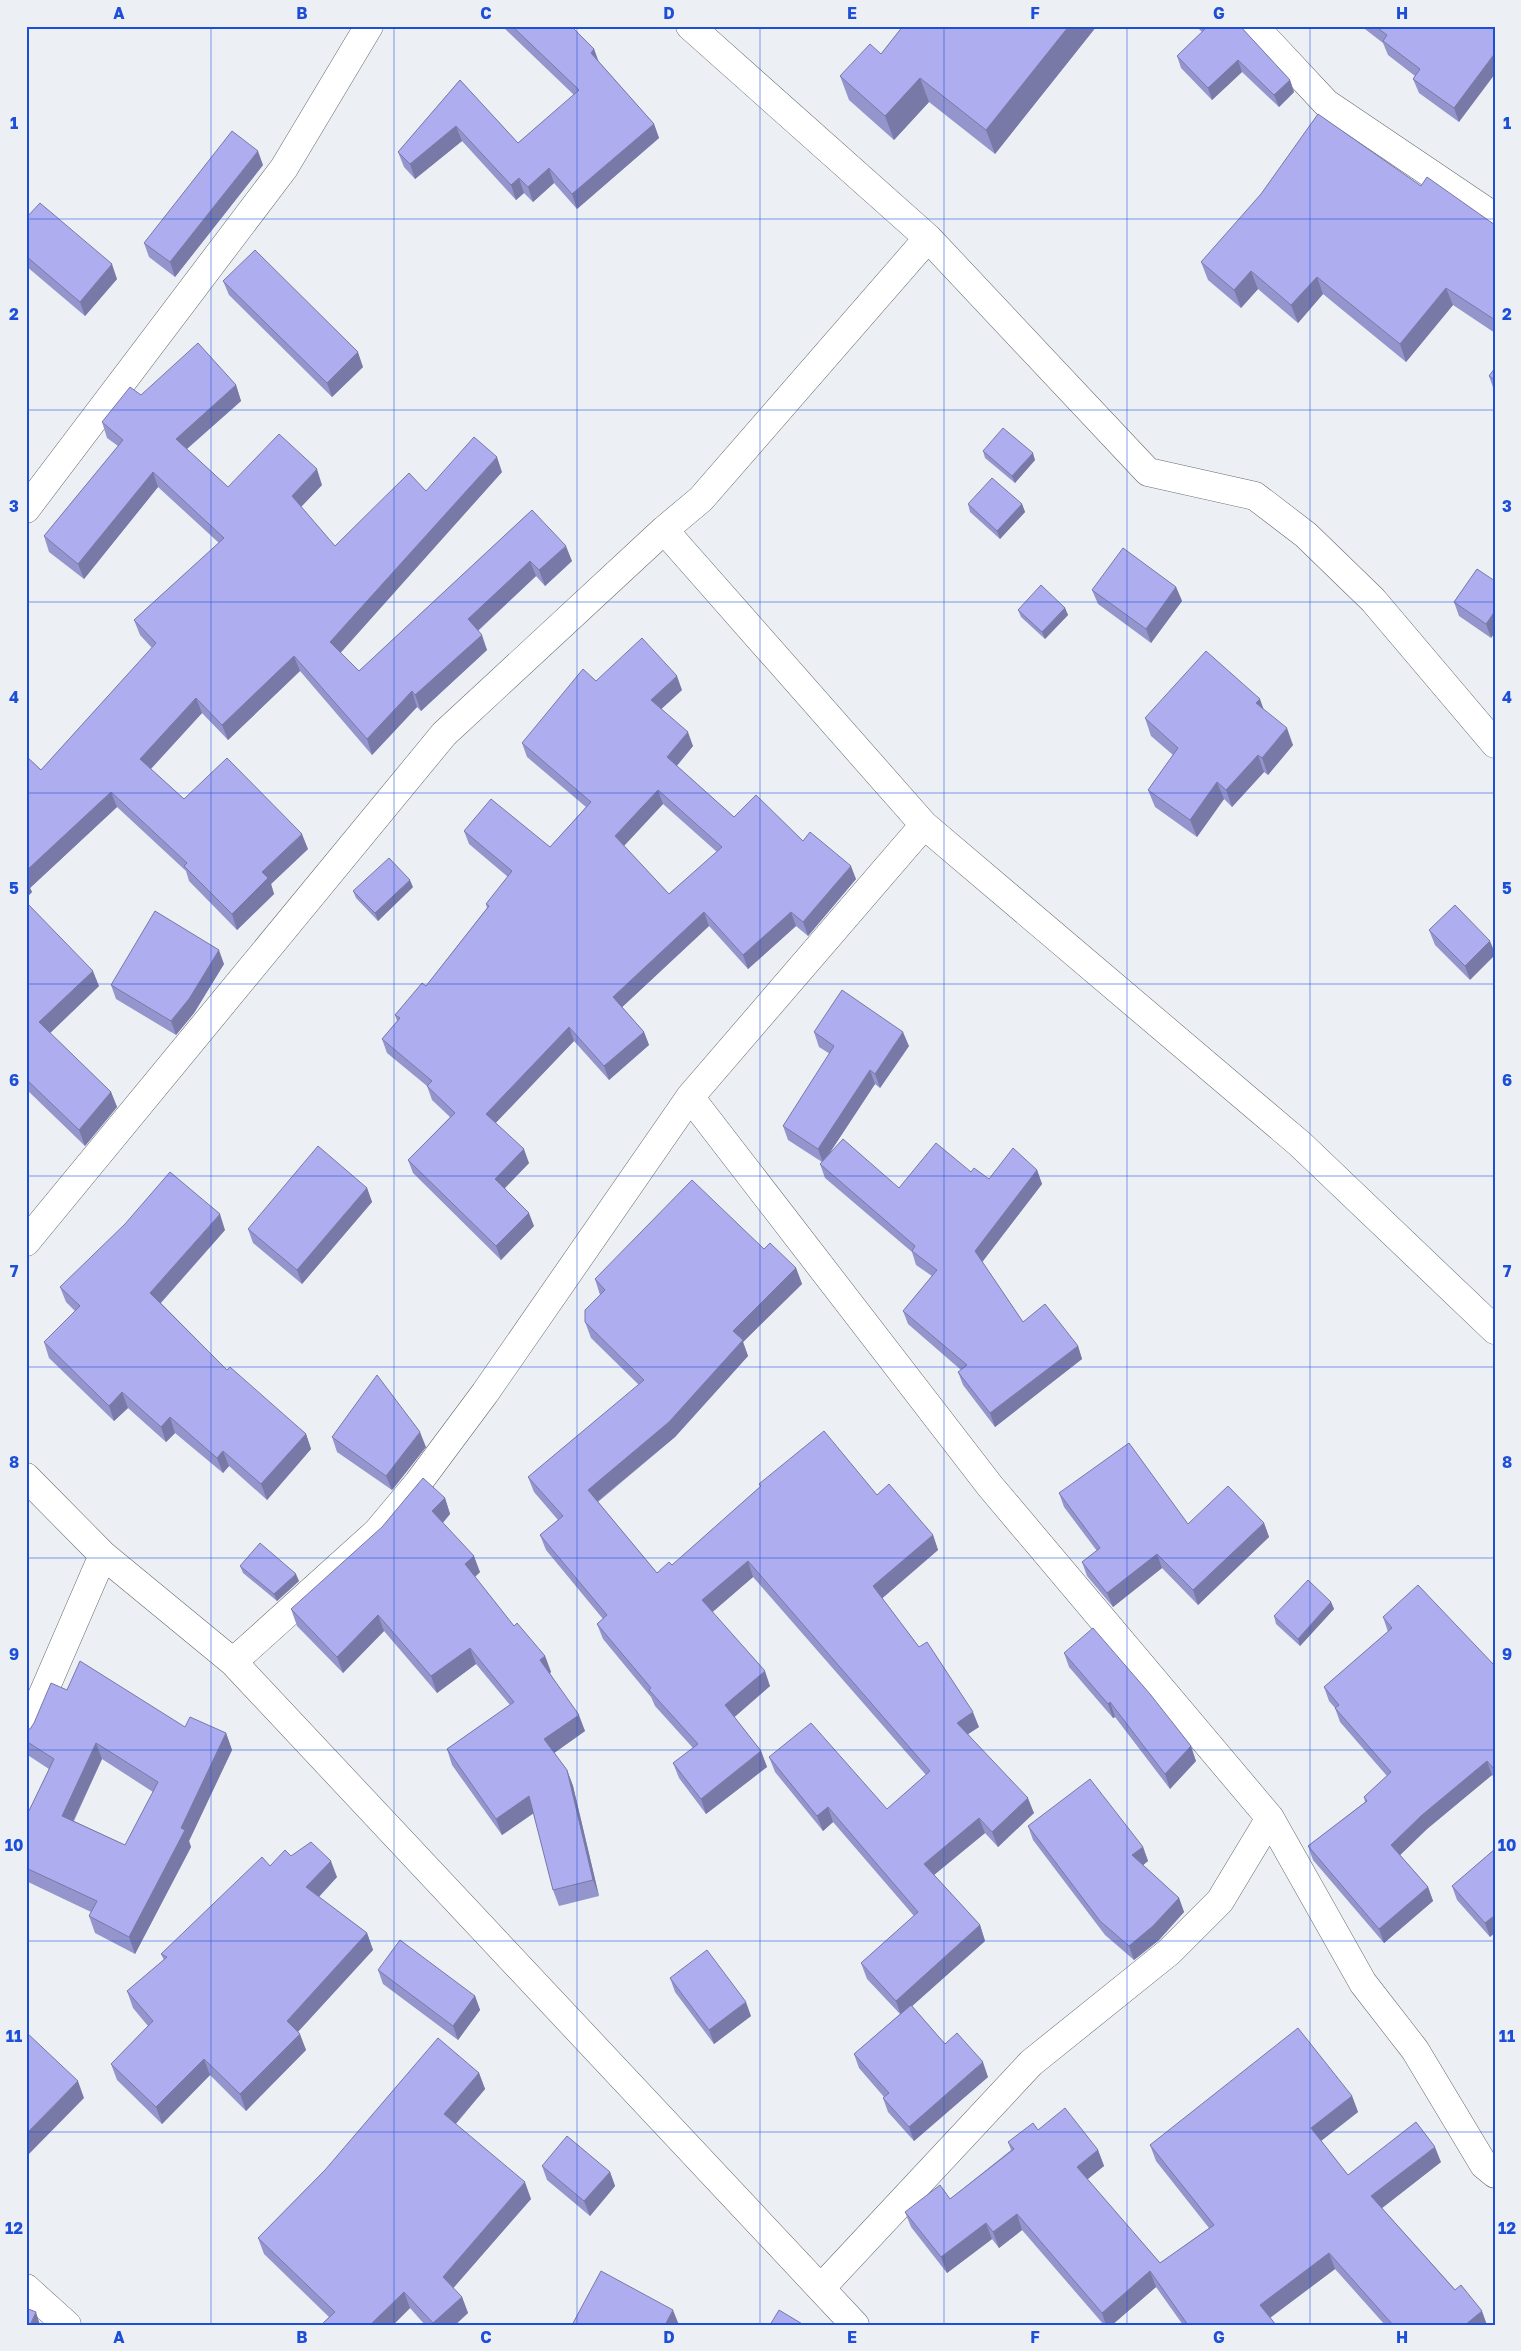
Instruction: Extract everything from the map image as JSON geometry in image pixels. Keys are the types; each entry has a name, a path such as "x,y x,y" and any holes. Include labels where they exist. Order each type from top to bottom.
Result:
{"street":[{"path":"26,509 284,168 369,26"},
{"path":"690,26 928,238 1148,472 1255,496 1306,535 1373,600 1495,744"},
{"path":"1254,26 1326,103 1495,217"},
{"path":"26,1242 444,734 664,530 701,499 928,238"},
{"path":"664,530 924,825 1300,1144 1495,1330"},
{"path":"233,1662 377,1532 418,1483 485,1392 690,1097 924,825"},
{"path":"690,1097 990,1486 1270,1818 1363,1983 1415,2050 1484,2165 1495,2174"},
{"path":"26,1477 103,1555 233,1662 854,2325"},
{"path":"26,1733 103,1555"},
{"path":"821,2288 1031,2063 1169,1952 1220,1901 1270,1818"},
{"path":"26,2288 66,2325"}],"building":[{"path":"512,26 571,26 594,49 591,53 654,124 572,194 549,168 528,187 519,178 511,185 456,126 410,164 398,152 460,80 518,143 579,90"},
{"path":"903,26 1069,26 986,130 920,78 885,116 840,76 870,44 881,54"},
{"path":"1204,26 1240,26 1290,80 1274,95 1238,60 1208,88 1177,56 1206,28"},
{"path":"1375,26 1495,26 1495,53 1454,108 1413,79 1420,69 1383,41 1387,35"},
{"path":"1318,114 1421,186 1427,177 1495,225 1495,320 1446,288 1400,344 1317,277 1291,305 1251,271 1234,290 1201,262 1261,194"},
{"path":"232,131 258,151 170,262 144,243"},
{"path":"40,203 112,264 80,302 26,256 26,218"},
{"path":"255,250 358,352 327,383 223,281"},
{"path":"198,343 236,385 176,439 228,487 279,434 317,469 292,496 335,546 409,473 426,491 474,437 497,457 330,642 359,671 532,510 566,546 539,570 530,561 468,619 482,635 415,695 412,691 367,739 294,656 222,725 196,698 140,759 184,799 227,758 302,834 262,872 268,878 232,914 184,866 187,863 111,792 26,871 26,756 41,770 156,643 134,620 224,538 153,472 78,564 44,536 123,440 102,422 130,387 141,395"},
{"path":"1495,368 1495,380 1489,376"},
{"path":"1003,428 1033,453 1012,476 983,451"},
{"path":"992,478 1022,504 997,531 968,504"},
{"path":"1123,548 1176,587 1146,629 1092,590"},
{"path":"1477,569 1495,581 1495,611 1486,624 1454,602"},
{"path":"1041,585 1065,608 1042,632 1018,610"},
{"path":"642,638 677,676 651,700 688,732 667,757 734,817 756,795 803,841 810,832 851,866 803,922 791,912 743,955 704,912 613,997 644,1032 604,1066 569,1027 486,1114 524,1149 495,1179 529,1213 496,1246 408,1160 455,1113 427,1086 432,1081 382,1039 400,1018 395,1015 422,983 426,986 489,906 486,904 512,871 464,831 491,799 550,847 591,802 522,743 583,669 596,681","holes":["658,790 722,847 669,894 615,836"]},
{"path":"1206,651 1260,699 1256,703 1287,728 1262,758 1258,755 1226,790 1217,782 1190,820 1148,790 1178,748 1145,718"},
{"path":"389,858 410,880 375,913 353,891"},
{"path":"26,902 93,971 39,1022 111,1092 79,1130 26,1079"},
{"path":"1455,905 1490,941 1465,966 1429,930"},
{"path":"155,911 219,950 189,999 171,1021 111,985"},
{"path":"842,990 903,1032 875,1074 870,1070 818,1149 783,1126 834,1046 814,1032"},
{"path":"843,1139 899,1188 936,1143 971,1172 974,1168 989,1179 1013,1148 1037,1170 975,1251 1023,1322 1045,1304 1078,1346 990,1413 958,1372 967,1365 903,1311 937,1270 912,1251 915,1246 820,1164"},
{"path":"318,1146 367,1188 297,1270 248,1229"},
{"path":"170,1172 220,1214 150,1293 227,1370 230,1367 306,1434 261,1484 223,1451 217,1458 170,1417 161,1427 122,1392 109,1406 44,1342 80,1306 60,1287 125,1224"},
{"path":"692,1180 764,1249 770,1243 796,1268 733,1331 743,1340 669,1422 588,1490 657,1573 669,1562 672,1565 761,1486 759,1484 824,1431 877,1495 889,1484 933,1535 873,1586 919,1647 927,1642 973,1712 957,1723 1028,1798 992,1832 979,1818 924,1864 980,1925 896,2001 861,1963 918,1912 828,1807 817,1816 769,1757 811,1723 887,1809 930,1771 748,1561 702,1600 765,1671 725,1705 761,1751 701,1799 673,1763 698,1744 649,1690 651,1688 597,1624 607,1615 540,1535 563,1516 528,1477 644,1380 585,1322 585,1310 605,1290 595,1279"},
{"path":"377,1375 420,1432 386,1476 332,1437"},
{"path":"1129,1443 1188,1524 1228,1486 1264,1523 1193,1590 1157,1554 1107,1593 1082,1562 1100,1548 1059,1493"},
{"path":"423,1478 445,1498 432,1511 474,1556 465,1564 514,1626 517,1623 545,1656 540,1660 579,1715 544,1739 567,1770 593,1880 553,1890 529,1796 496,1819 447,1749 514,1702 470,1648 431,1676 378,1615 337,1657 291,1609 382,1527"},
{"path":"260,1543 296,1574 274,1594 240,1566"},
{"path":"1308,1580 1331,1602 1298,1639 1274,1616"},
{"path":"1418,1585 1495,1666 1495,1770 1487,1761 1422,1815 1391,1845 1428,1887 1379,1929 1308,1846 1367,1801 1364,1797 1391,1772 1335,1708 1339,1705 1324,1687 1392,1628 1383,1617"},
{"path":"1093,1628 1150,1694 1191,1746 1165,1774 1110,1702 1108,1704 1064,1653"},
{"path":"80,1661 185,1727 190,1717 226,1733 181,1828 185,1830 129,1937 89,1916 97,1901 26,1868 26,1817 54,1759 26,1741 26,1730 30,1729 34,1723 51,1683 67,1690","holes":["96,1743 158,1782 125,1845 62,1816"]},
{"path":"1090,1779 1143,1847 1132,1855 1179,1898 1153,1926 1129,1946 1100,1921 1028,1826"},
{"path":"311,1842 331,1861 306,1887 367,1933 287,2021 300,2034 240,2094 204,2059 156,2107 111,2064 153,2021 127,1991 167,1957 161,1954 262,1857 270,1866 285,1850 291,1856"},
{"path":"1495,1849 1495,1915 1485,1923 1452,1886"},
{"path":"400,1940 475,1996 453,2026 378,1970"},
{"path":"707,1950 746,2002 709,2030 670,1978"},
{"path":"911,2005 945,2044 957,2033 983,2062 909,2127 883,2098 889,2093 854,2054"},
{"path":"1298,2028 1352,2096 1311,2128 1348,2175 1416,2122 1435,2147 1371,2196 1455,2290 1461,2285 1482,2311 1465,2325 1393,2325 1329,2253 1260,2305 1276,2325 1188,2325 1150,2271 1102,2313 1017,2214 993,2232 986,2223 941,2257 905,2212 940,2185 950,2199 1014,2149 1008,2142 1033,2123 1038,2130 1065,2108 1098,2150 1077,2167 1160,2263 1214,2225 1150,2145"},
{"path":"26,2032 78,2081 26,2134"},
{"path":"438,2038 479,2073 444,2114 525,2182 443,2277 462,2297 433,2323 404,2292 370,2325 321,2325 335,2312 258,2238 325,2170"},
{"path":"567,2136 610,2172 584,2201 542,2166"},
{"path":"601,2271 673,2310 665,2325 572,2325"},
{"path":"26,2308 36,2312 30,2325 26,2325"},
{"path":"779,2310 804,2325 770,2325"}]}
